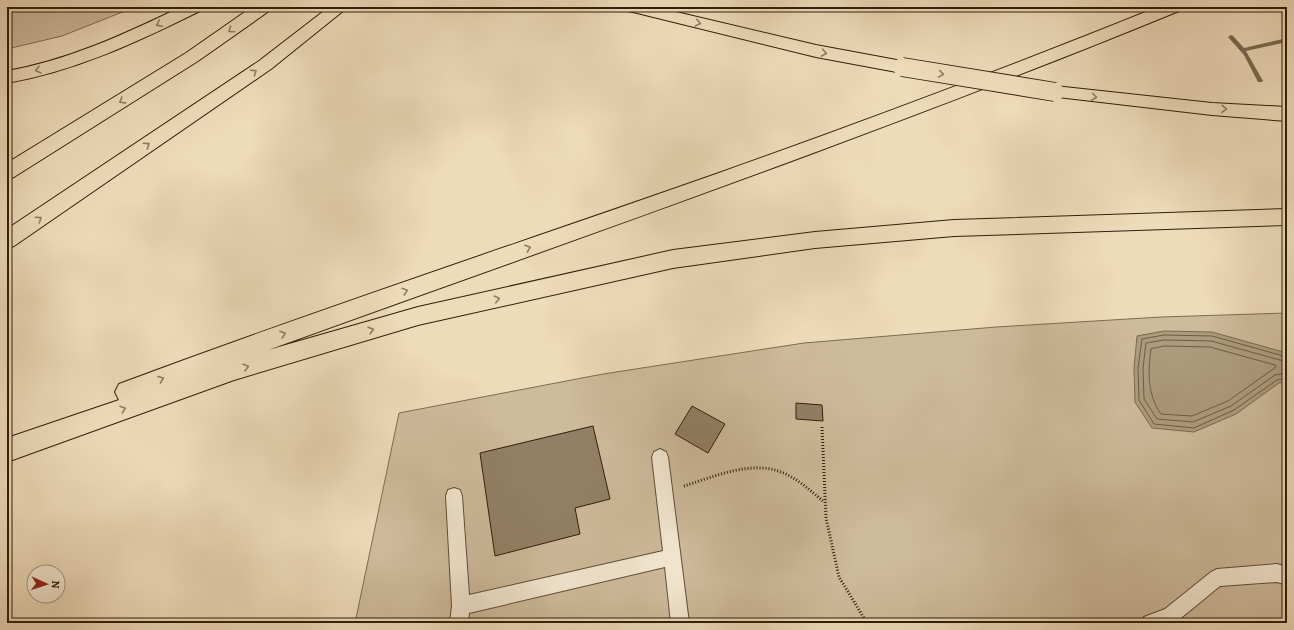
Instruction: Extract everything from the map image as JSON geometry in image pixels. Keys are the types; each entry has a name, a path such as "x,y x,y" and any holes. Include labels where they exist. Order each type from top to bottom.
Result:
{"highway":[{"path":"7,77 67,63 142,32 194,7"},
{"path":"7,172 192,57 262,7"},
{"path":"7,240 265,65 340,7"},
{"path":"633,7 808,50 902,68 1055,92 1204,108 1287,114"},
{"path":"7,440 220,357 726,178 1008,73 1173,7"},
{"path":"7,450 234,370 418,316 673,259 815,240 954,228 1287,217"}],"lane":[{"path":"660,457 680,623"},
{"path":"454,496 461,606 459,623"},
{"path":"461,606 672,557"},
{"path":"1150,623 1170,616 1217,578 1277,573 1287,576"}],"path":[{"path":"822,427 826,518 839,577 868,623"},
{"path":"664,492 728,473 751,469 772,469 795,479 825,502"}],"shaded area":[{"path":"7,7 135,7 62,36 7,49"},
{"path":"1287,313 1287,623 355,623 399,413 603,374 804,343 996,327 1161,317"}],"water":[{"path":"1164,331 1212,332 1287,353 1287,382 1279,383 1236,414 1194,432 1152,428 1135,402 1134,368 1137,336"}],"building":[{"path":"796,403 822,405 823,421 796,419"},
{"path":"692,406 725,424 708,453 675,434"},
{"path":"593,426 610,499 575,508 580,534 495,556 480,453"}],"waterway":[{"path":"1231,37 1246,54 1260,81"},
{"path":"1243,50 1287,40"}]}
